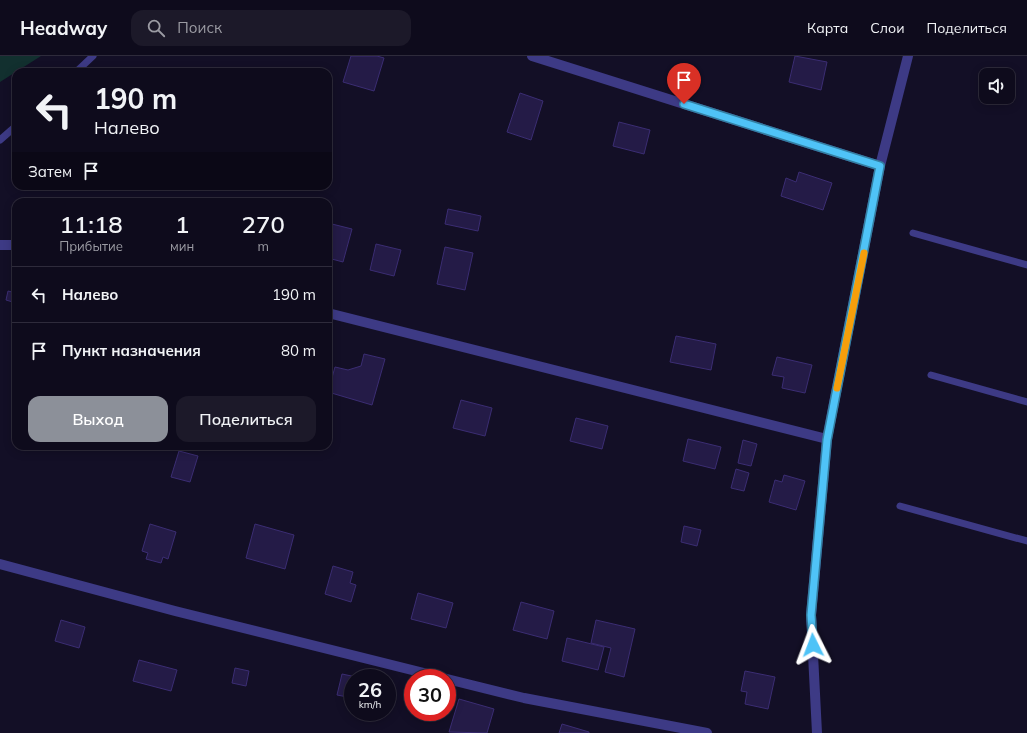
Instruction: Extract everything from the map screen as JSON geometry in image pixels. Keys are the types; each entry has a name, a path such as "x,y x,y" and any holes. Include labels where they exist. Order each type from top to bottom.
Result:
{"street":[{"path":"532,56 880,166"},
{"path":"817,733 811,615 827,440 880,166 908,56"},
{"path":"0,245 12,245"},
{"path":"332,314 827,440"},
{"path":"0,564 183,613 408,669"},
{"path":"456,681 524,698 707,733"}],"lane":[{"path":"80,68 94,56"},
{"path":"0,140 12,130"},
{"path":"913,233 1027,265"},
{"path":"931,375 1027,402"},
{"path":"900,506 1027,540"}],"green space":[{"path":"0,56 41,56 22,68 12,68 12,74 0,82"}],"building":[{"path":"351,56 377,56 384,58 374,91 343,82"},
{"path":"795,56 827,62 821,90 789,82"},
{"path":"520,93 543,101 531,140 507,132"},
{"path":"619,122 650,130 644,154 613,146"},
{"path":"799,172 832,183 823,210 781,196 786,178 796,182"},
{"path":"448,209 481,216 478,231 445,224"},
{"path":"332,224 352,229 343,262 332,259"},
{"path":"376,244 401,250 394,276 370,270"},
{"path":"445,247 473,253 465,290 437,284"},
{"path":"8,291 12,292 12,302 6,300"},
{"path":"676,336 716,344 711,370 670,362"},
{"path":"364,354 385,359 372,405 332,393 332,378 335,367 348,370 361,366"},
{"path":"777,357 812,365 805,393 782,388 784,377 772,375"},
{"path":"461,400 492,408 485,436 453,428"},
{"path":"576,418 608,426 602,449 570,441"},
{"path":"688,439 721,447 715,469 683,461"},
{"path":"743,440 757,444 751,466 738,463"},
{"path":"179,451 198,456 190,482 171,477"},
{"path":"736,469 749,473 744,491 731,488"},
{"path":"784,475 805,481 796,510 769,502 775,480 782,482"},
{"path":"150,524 176,532 168,559 163,557 161,563 146,559 148,553 142,551"},
{"path":"255,524 294,535 285,569 246,558"},
{"path":"684,526 701,530 697,546 681,542"},
{"path":"333,566 353,572 350,583 356,585 351,602 325,594"},
{"path":"418,593 453,603 446,628 411,619"},
{"path":"521,602 554,611 547,639 513,630"},
{"path":"61,620 85,627 79,648 55,641"},
{"path":"596,620 635,629 624,677 605,672 611,648 591,643"},
{"path":"567,638 604,647 598,670 562,661"},
{"path":"139,660 177,670 171,691 133,681"},
{"path":"235,668 249,671 246,686 232,683"},
{"path":"745,671 775,677 768,709 745,704 747,692 741,691"},
{"path":"342,674 344,674 344,696 337,695"},
{"path":"459,699 494,709 487,733 449,732 452,721 456,721 456,709"},
{"path":"562,724 589,732 589,733 559,733"}],"slow traffic":[{"path":"837,388 864,253"}],"route":[{"path":"684,104 880,166 827,440 811,615 813,645"}]}
